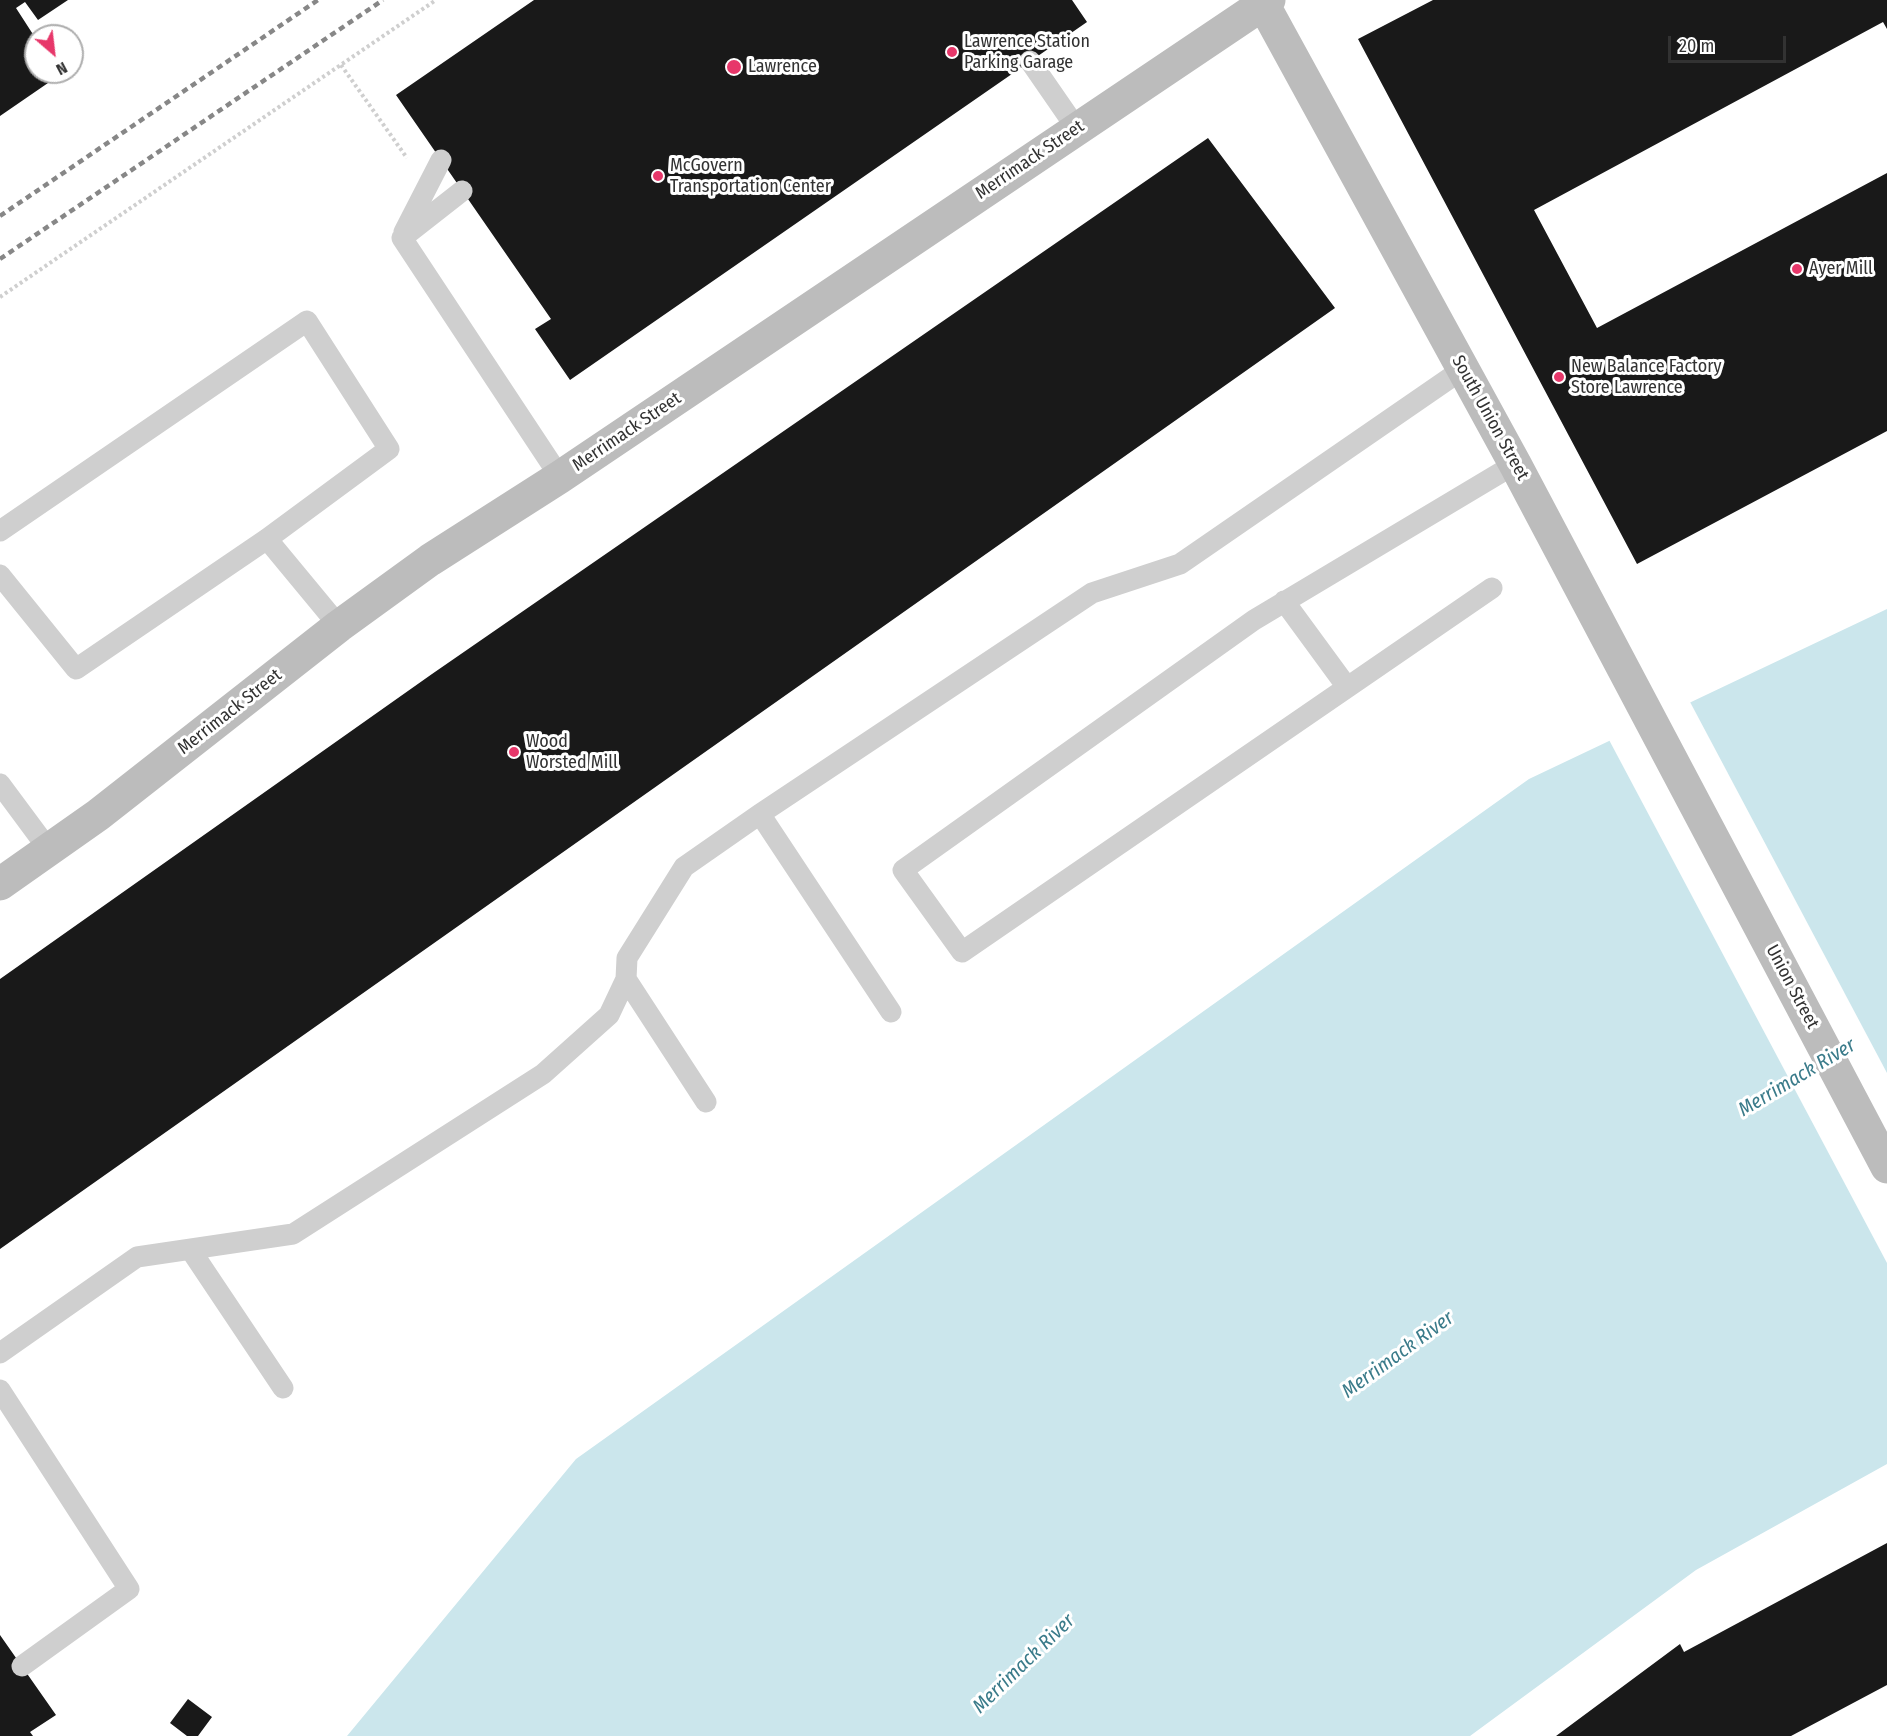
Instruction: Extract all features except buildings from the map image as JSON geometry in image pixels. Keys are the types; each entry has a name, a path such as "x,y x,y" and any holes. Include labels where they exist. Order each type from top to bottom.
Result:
{"main road":[{"name":"Merrimack Street","path":"0,884 98,815 339,626 430,560 560,477 1264,1"},
{"name":"South Union Street","path":"1264,1 1515,464 1713,839"},
{"name":"Union Street","path":"1713,839 1887,1167"}],"lane":[{"path":"1030,61 1077,129"},
{"path":"402,238 441,160"},
{"path":"402,238 462,191"},
{"path":"402,238 560,477"},
{"path":"0,531 307,321 389,449 267,539 76,669 0,574"},
{"path":"0,1353 137,1257 293,1234 543,1074 609,1015 626,979 627,958 684,867 1092,593 1179,564 1463,369"},
{"path":"1492,588 962,952 903,870 1254,620 1515,464"},
{"path":"267,539 339,626"},
{"path":"1284,601 1347,687"},
{"path":"0,784 49,850"},
{"path":"760,814 891,1012"},
{"path":"626,979 706,1102"},
{"path":"190,1249 283,1388"},
{"path":"0,1390 129,1589 22,1666"}],"path":[{"path":"0,297 436,0"},
{"path":"340,65 407,158"}],"water":[{"name":"Merrimack River","path":"1887,609 1887,1464 1696,1570 1470,1736 347,1736 576,1459 1529,779"}],"pier":[{"path":"1689,700 1887,1073 1887,1263 1608,738"}],"railway":[{"path":"0,216 318,0"},
{"path":"0,259 383,0"}],"place":[{"name":"Lawrence Station Parking Garage","path":"952,52"},
{"name":"Lawrence","path":"734,67"},
{"name":"McGovern Transportation Center","path":"658,176"},
{"name":"Ayer Mill","path":"1797,269"},
{"name":"New Balance Factory Store Lawrence","path":"1559,377"},
{"name":"Wood Worsted Mill","path":"514,752"}]}
